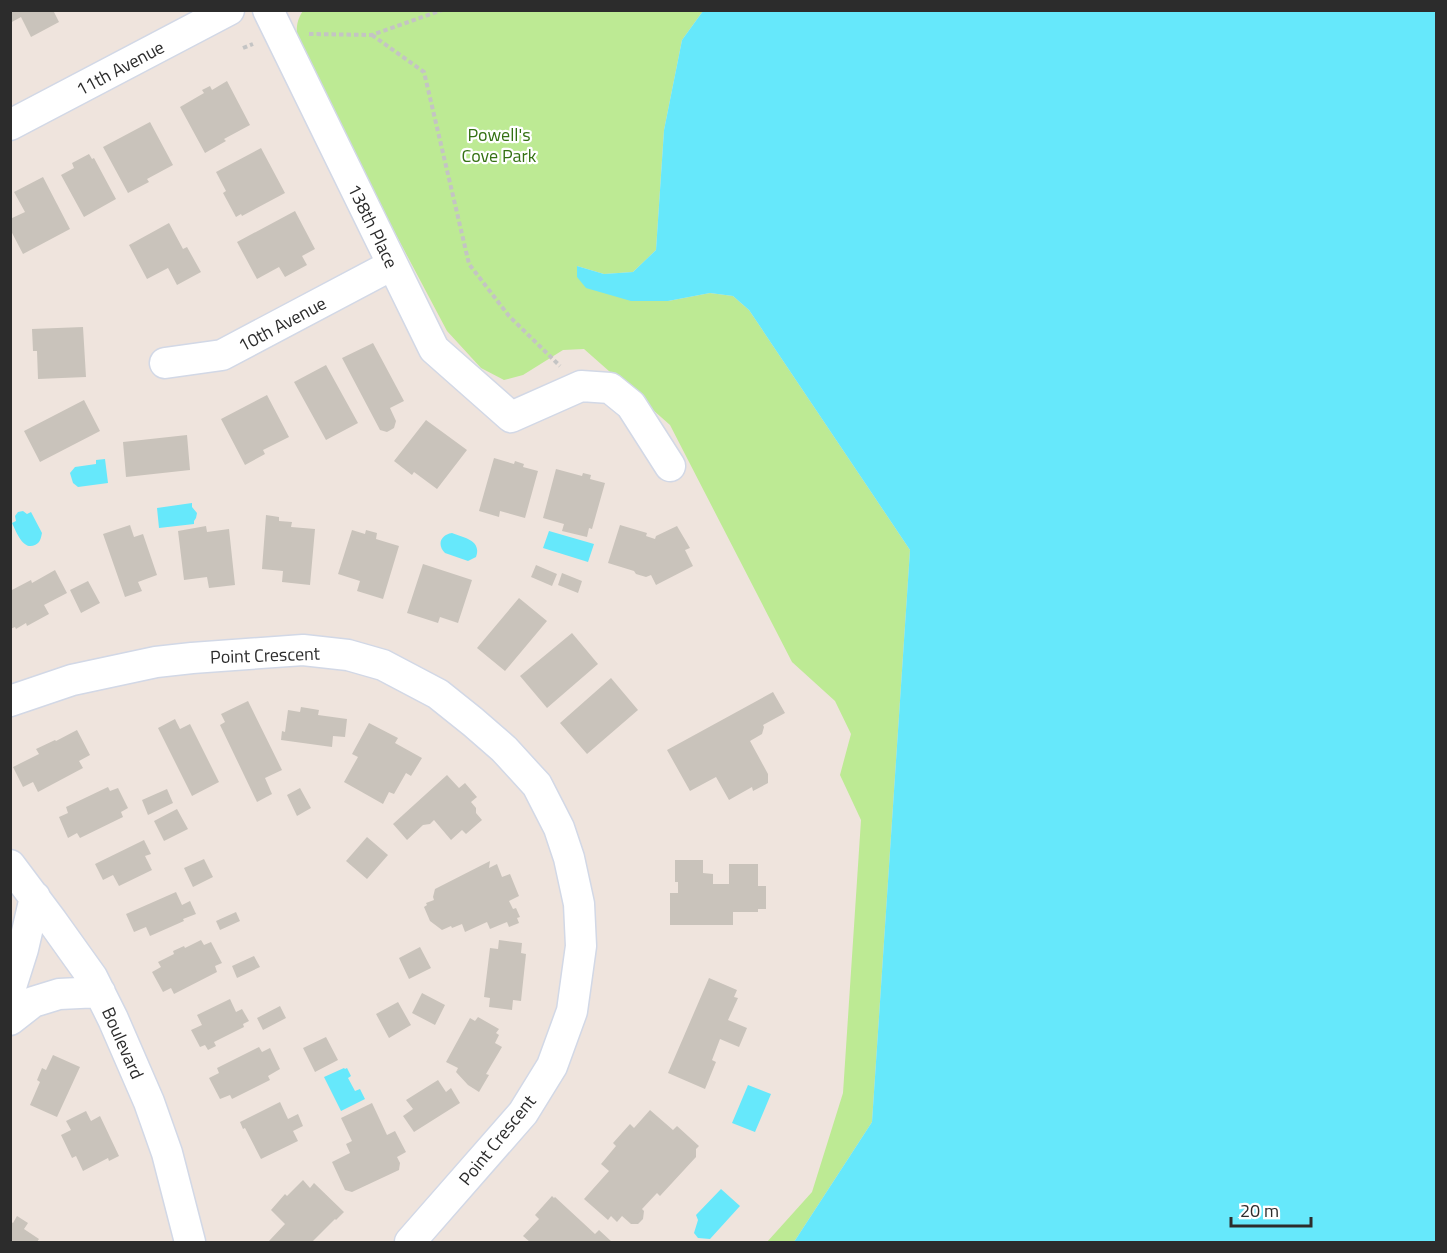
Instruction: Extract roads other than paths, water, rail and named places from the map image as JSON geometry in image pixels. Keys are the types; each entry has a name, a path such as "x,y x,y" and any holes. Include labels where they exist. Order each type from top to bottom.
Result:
{"street":[{"name":"11th Avenue","path":"10,125 229,10"},
{"name":"138th Place","path":"273,22 434,349 511,417 581,386 610,388 631,405 670,466"},
{"name":"10th Avenue","path":"165,363 222,355 392,265"},
{"name":"Point Crescent","path":"10,701 72,680 156,662 303,650 348,655 383,665 438,694 504,749 537,785 559,828 569,858 579,904 581,946 572,1011 552,1066 523,1113 410,1242"},
{"name":"Boulevard","path":"10,865 92,977 113,1019 149,1102 167,1153 190,1242"},
{"path":"10,990 35,897"},
{"path":"10,1020 33,1002 59,994 100,992"}],"water":[{"path":"703,11 1436,11 1436,1242 794,1242 872,1122 910,550 749,310 733,296 710,293 668,301 631,301 586,288 577,277 577,266 604,274 633,272 656,250 664,130 682,40"},
{"path":"105,459 108,483 78,487 73,483 70,473 75,467 96,464 96,460"},
{"path":"192,503 197,513 194,524 159,528 157,508"},
{"path":"23,511 27,514 31,512 42,533 39,542 35,545 24,543 12,523 16,521 15,516 18,512"},
{"path":"549,531 594,544 588,562 543,548"},
{"path":"452,533 474,543 477,551 476,557 468,561 445,553 441,547 442,538"},
{"path":"347,1068 351,1076 348,1078 355,1091 360,1089 365,1099 341,1111 324,1077"},
{"path":"748,1085 771,1094 755,1132 732,1123"},
{"path":"721,1189 740,1206 710,1239 698,1238 694,1233 698,1220 696,1215"}],"park label":[{"name":"Powell's Cove Park","path":"499,144"}]}
